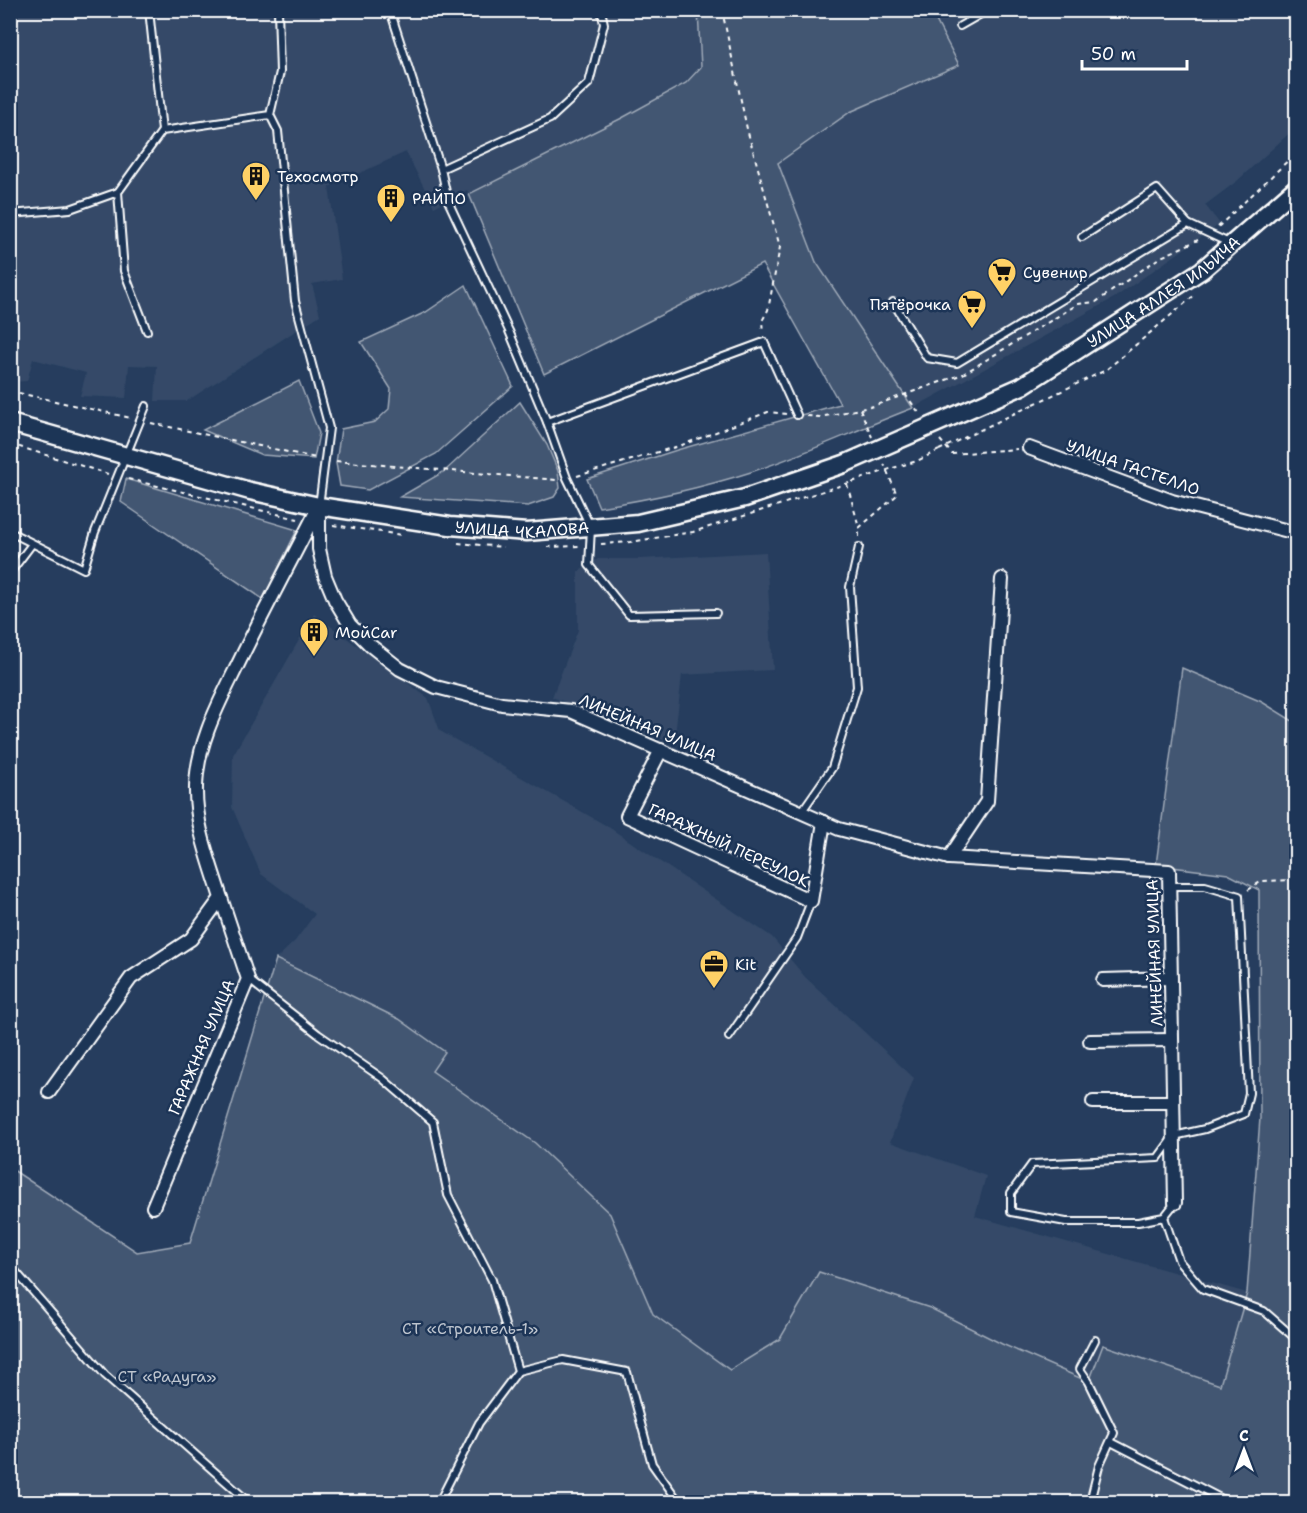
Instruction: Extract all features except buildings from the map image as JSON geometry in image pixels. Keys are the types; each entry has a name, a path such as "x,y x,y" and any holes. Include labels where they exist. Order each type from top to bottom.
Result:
{"main road":[{"name":"УЛИЦА АЛЛЕЯ ИЛЬИЧА","path":"1022,386 1202,270 1296,188"},
{"name":"УЛИЦА ЧКАЛОВА","path":"10,423 250,491 319,506 472,528 527,532 638,523 745,498 844,464 1022,386"}],"street":[{"name":"УЛИЦА ГАСТЕЛЛО","path":"1029,448 1172,501 1296,533"},
{"name":"ЛИНЕЙНАЯ УЛИЦА","path":"319,506 319,549 325,576 335,600 350,625 371,646 400,669 436,687 502,704 571,711 839,829 949,858 1169,871 1175,1203"},
{"path":"49,1092 131,978 191,939 221,898 198,817 196,789 198,762 204,738 225,691 319,506"},
{"path":"949,858 987,801 1002,579"},
{"name":"ГАРАЖНЫЙ ПЕРЕУЛОК","path":"661,750 627,816 811,901 824,822"},
{"name":"ГАРАЖНАЯ УЛИЦА","path":"153,1207 248,979 221,898"},
{"path":"1103,980 1171,978"},
{"path":"1090,1041 1172,1040"},
{"path":"1093,1102 1173,1102"}],"lane":[{"path":"10,214 70,209 118,192 162,131 149,10"},
{"path":"278,10 280,72 270,115 278,131 295,301 329,428 319,506"},
{"path":"390,10 441,169 448,201 508,331 547,422 567,478 591,528 589,565 629,615 716,613"},
{"path":"441,169 550,119 589,83 604,24 601,10"},
{"path":"960,26 988,10"},
{"path":"162,131 270,115"},
{"path":"1082,237 1157,189 1188,224 1232,245"},
{"path":"118,192 124,271 147,331"},
{"path":"893,302 927,358 957,363 1188,224"},
{"path":"547,422 764,342 797,415"},
{"path":"10,532 84,569 95,532 146,406"},
{"path":"10,573 32,544"},
{"path":"802,812 832,768 857,687 850,587 859,547"},
{"path":"1169,886 1205,886 1239,896 1249,1093 1244,1114 1205,1129 1174,1136 1158,1158 1032,1164 1011,1193 1011,1212 1066,1222 1138,1222 1164,1217 1175,1203"},
{"path":"729,1037 797,938 811,901"},
{"path":"248,979 318,1034 382,1078 433,1122 448,1195 492,1280 518,1371"},
{"path":"1164,1217 1179,1262 1203,1289 1264,1311 1296,1339"},
{"path":"10,1265 105,1374 249,1503"},
{"path":"1090,1503 1099,1466 1114,1433 1089,1382 1080,1369 1095,1340"},
{"path":"439,1503 479,1423 518,1371 563,1360 627,1372 652,1464 679,1503"},
{"path":"1110,1442 1228,1503"}],"path":[{"path":"722,10 747,129 780,247 768,310 762,321 764,342"},
{"path":"10,391 326,460 555,481 682,445 768,412 820,417 860,409 963,374 1078,304 1096,302 1159,258 1210,234 1296,153"},
{"path":"852,482 917,460 1106,370 1197,293"},
{"path":"905,394 924,419"},
{"path":"860,409 874,441"},
{"path":"937,436 952,454 1029,448"},
{"path":"859,528 897,495 883,463"},
{"path":"848,484 859,528 859,547"},
{"path":"1239,896 1262,881 1296,880"}],"shaded area":[{"path":"10,11 698,11 701,67 686,83 622,118 469,194 467,190 434,207 406,152 329,187 342,279 312,284 320,315 187,401 155,401 157,366 129,365 126,398 80,396 86,373 33,359 27,381 11,382"},
{"path":"931,11 1296,11 1296,127 1237,181 1205,205 1220,224 1114,298 913,408 816,262 778,162 850,112 959,65"},
{"path":"766,552 773,670 682,675 674,744 552,697 578,630 578,572 598,559"},
{"path":"314,614 428,698 440,731 607,826 772,937 805,977 914,1078 890,1142 986,1176 975,1216 1247,1293 1220,1385 1103,1345 1089,1382 1002,1344 930,1308 820,1272 780,1339 731,1370 653,1314 610,1214 535,1143 431,1071 445,1053 399,1019 276,959 295,941 315,914 261,874 232,807 233,755"}],"green space":[{"path":"698,11 931,11 959,65 850,112 778,163 816,262 913,408 751,472 676,493 599,507 587,479 677,450 840,404 762,264 544,374 469,194 622,118 686,83 701,67"},
{"path":"466,285 513,386 436,454 368,490 340,486 336,463 341,429 375,422 389,409 391,389 361,342 426,312"},
{"path":"299,381 319,433 314,459 262,455 203,430"},
{"path":"520,402 547,445 558,471 560,488 554,497 528,506 400,497 445,471"},
{"path":"126,479 297,530 263,599 121,502"},
{"name":"СТ «Строитель-1»","path":"1182,668 1262,702 1296,723 1296,1502 11,1502 10,1168 137,1252 190,1243 276,959 399,1019 445,1052 432,1071 535,1143 610,1214 653,1314 730,1370 780,1339 819,1272 930,1308 1002,1344 1089,1382 1103,1345 1220,1385 1247,1293 1260,1118 1259,890 1228,874 1156,865"}],"place":[{"name":"Техосмотр","path":"256,202"},
{"name":"РАЙПО","path":"391,224"},
{"name":"Сувенир","path":"1002,298"},
{"name":"Пятёрочка","path":"972,330"},
{"name":"МойCar","path":"314,658"},
{"name":"Kit","path":"714,990"}],"park label":[{"name":"СТ «Радуга»","path":"167,1376"}]}
